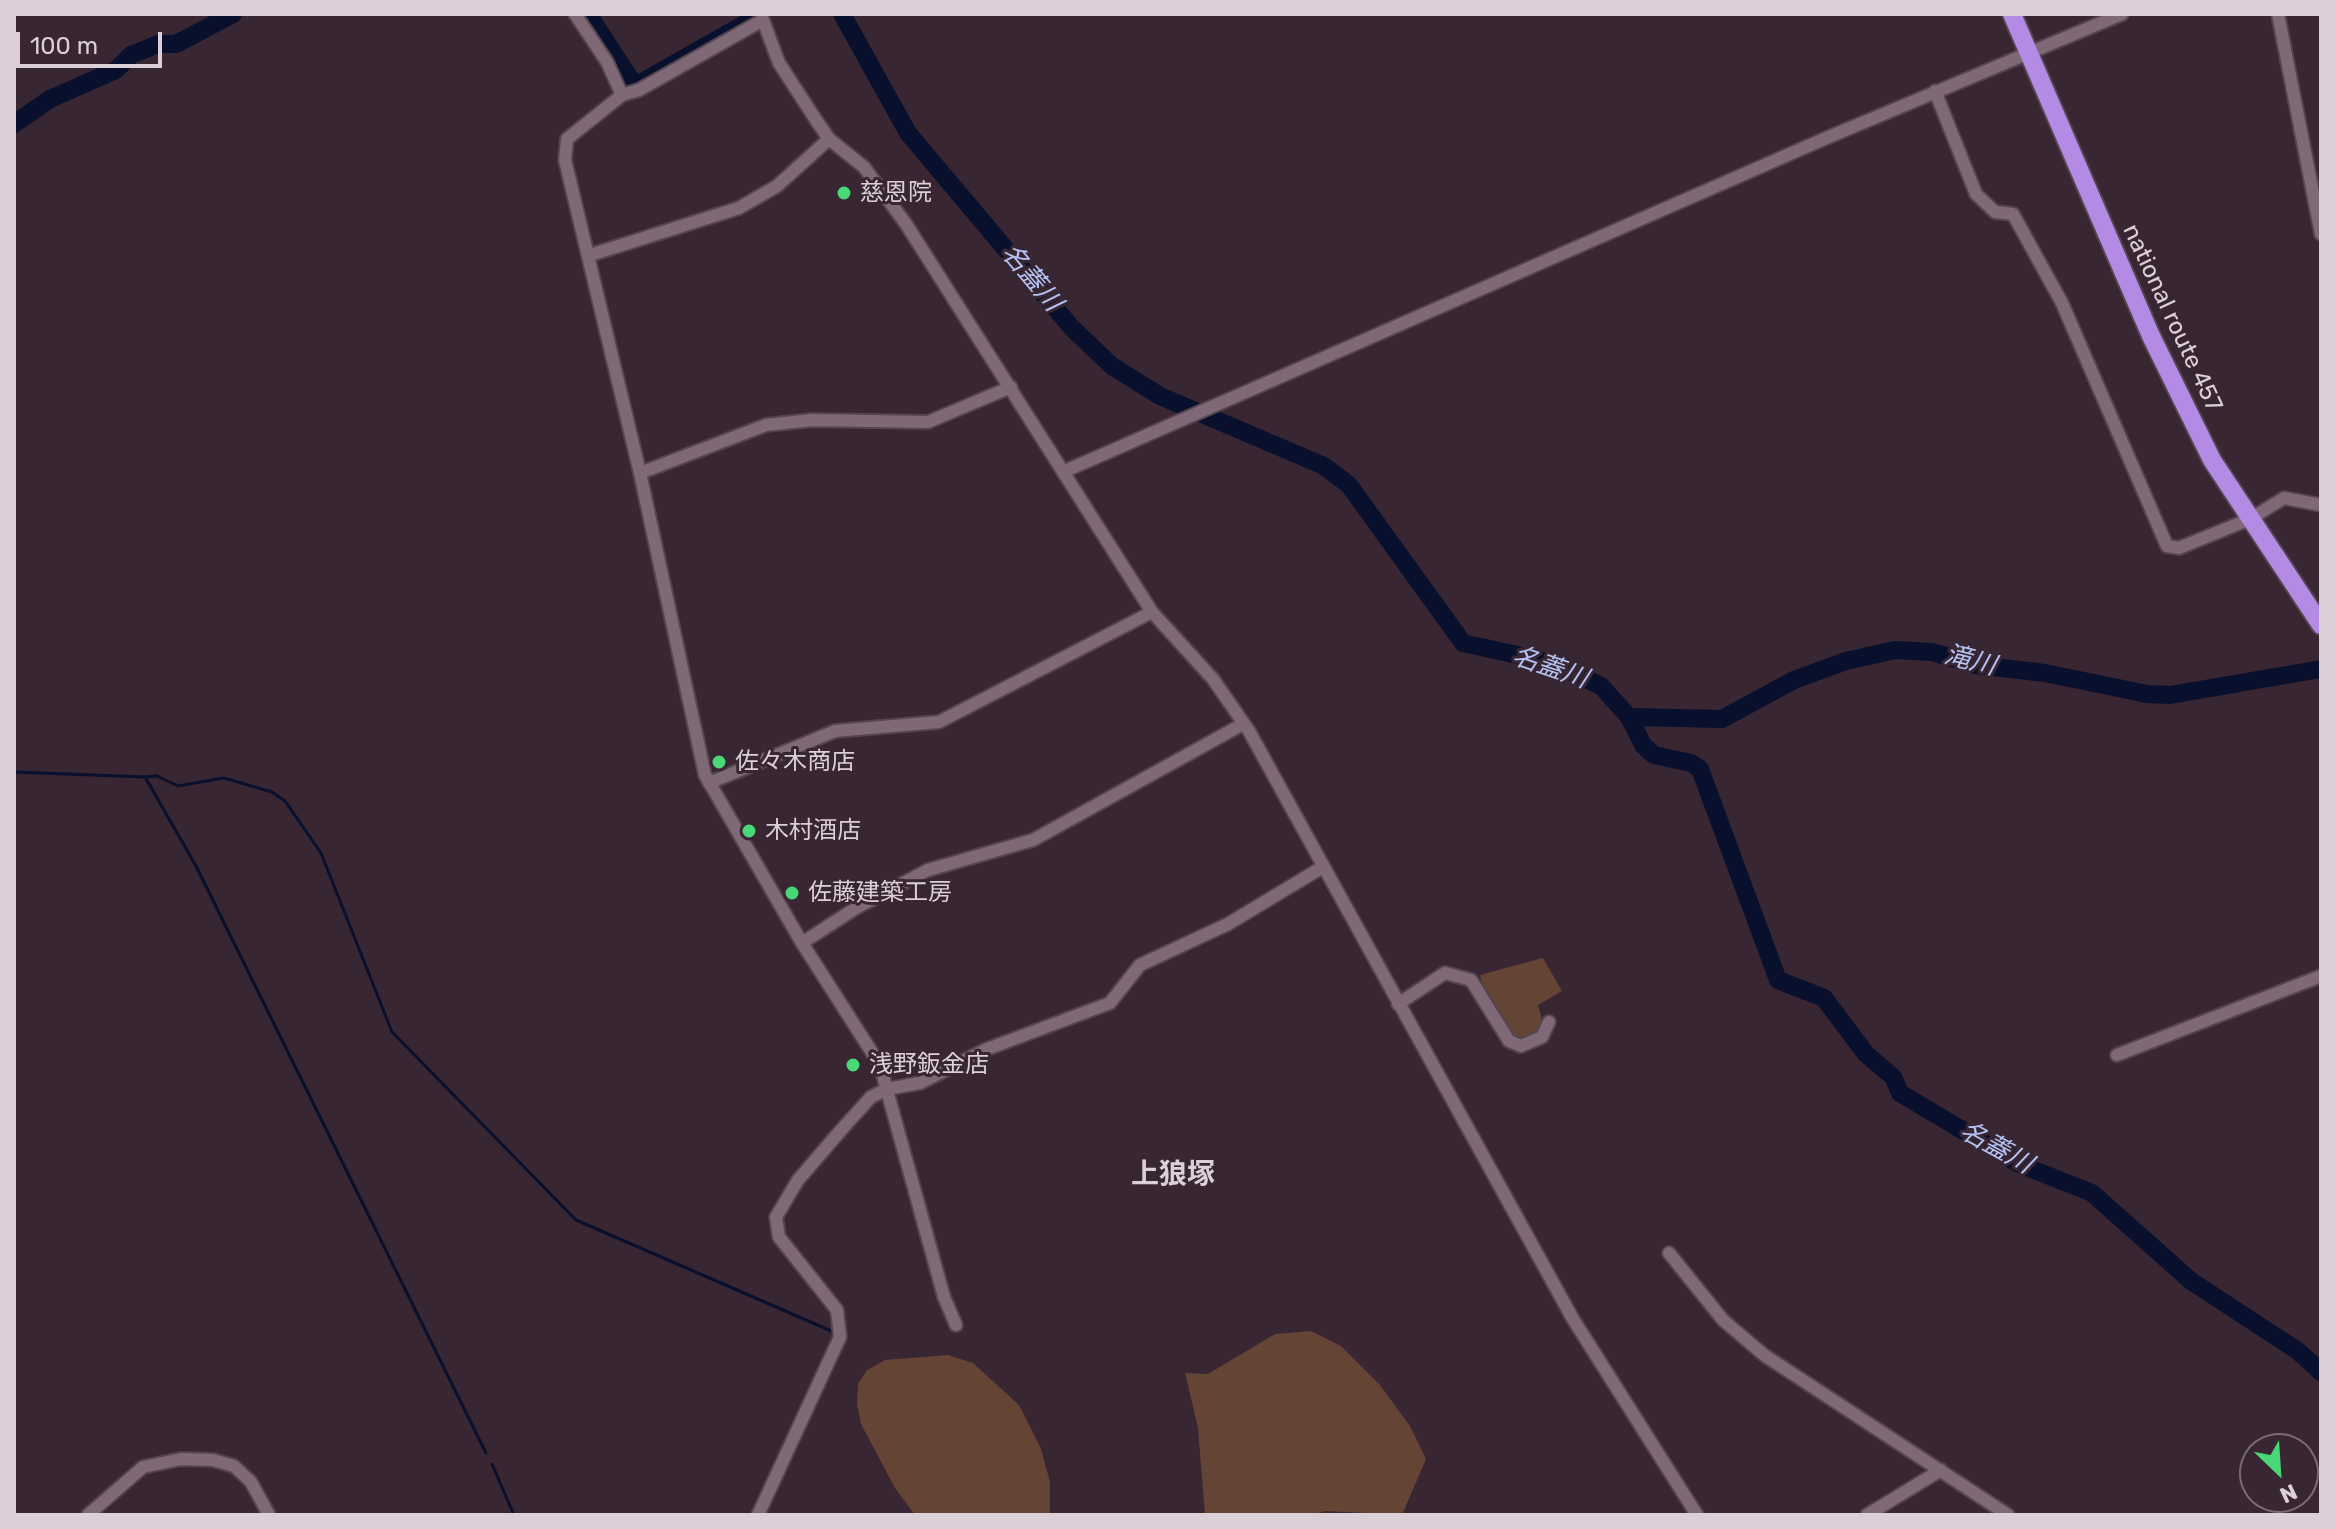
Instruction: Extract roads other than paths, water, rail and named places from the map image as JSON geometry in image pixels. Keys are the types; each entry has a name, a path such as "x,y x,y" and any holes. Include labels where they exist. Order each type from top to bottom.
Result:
{"highway":[{"name":"national route 457","path":"2012,14 2151,336 2212,460 2321,625"}],"street":[{"path":"575,14 607,62 622,95"},
{"path":"1065,471 1935,91 2122,14"},
{"path":"2278,14 2321,234"},
{"path":"956,1325 944,1297 880,1065 802,943 709,783 590,255 565,160 567,139 622,95 639,90 763,20 779,63 829,139 864,167 888,199 1065,471 1152,612 1213,679 1243,724 1573,1319 1697,1515"},
{"path":"1935,91 1976,194 1995,212 2013,214 2062,303 2167,546 2179,548 2250,519 2284,498 2321,505"},
{"path":"590,255 739,208 777,186 829,139"},
{"path":"640,473 766,425 812,420 928,422 1011,387"},
{"path":"709,783 835,731 939,722 1152,612"},
{"path":"802,943 856,908 928,870 1033,840 1243,724"},
{"path":"758,1515 840,1337 837,1310 779,1237 776,1217 798,1180 842,1129 871,1097 887,1089 920,1083 987,1049 1096,1011 1110,1003 1140,965 1228,924 1321,868"},
{"path":"1398,1004 1445,973 1471,980 1509,1041 1521,1046 1542,1037 1549,1022"},
{"path":"2117,1055 2321,976"},
{"path":"1669,1253 1723,1320 1764,1355 2008,1515"},
{"path":"88,1515 143,1467 181,1459 213,1460 234,1466 251,1482 269,1515"},
{"path":"1867,1515 1941,1470"}],"waterway":[{"name":"名蓋川","path":"14,124 50,99 116,70 131,55 158,44 176,44 233,14"},
{"name":"名蓋川","path":"588,14 635,86 762,14"},
{"name":"名蓋川","path":"842,14 908,133 1072,328 1112,366 1160,396 1324,466 1349,485 1463,643 1549,662 1601,686 1629,717 1643,745 1654,755 1691,763 1700,769 1778,980 1824,998 1866,1054 1893,1077 1900,1093 2019,1164 2092,1193 2191,1281 2298,1351 2321,1372"},
{"name":"滝川","path":"1629,717 1722,719 1794,680 1846,661 1895,650 1932,652 1976,665 2045,673 2147,694 2170,695 2321,669"},
{"path":"14,772 145,777 196,866 486,1453"},
{"path":"145,777 157,776 178,786 224,778 272,792 285,801 321,853 392,1032 576,1220 836,1333"},
{"path":"492,1464 514,1515"}],"place":[{"name":"慈恩院","path":"844,193"},
{"name":"佐々木商店","path":"719,762"},
{"name":"木村酒店","path":"749,831"},
{"name":"佐藤建築工房","path":"792,893"},
{"name":"浅野鈑金店","path":"853,1065"}],"district":[{"name":"上狼塚","path":"1173,1175"}]}
